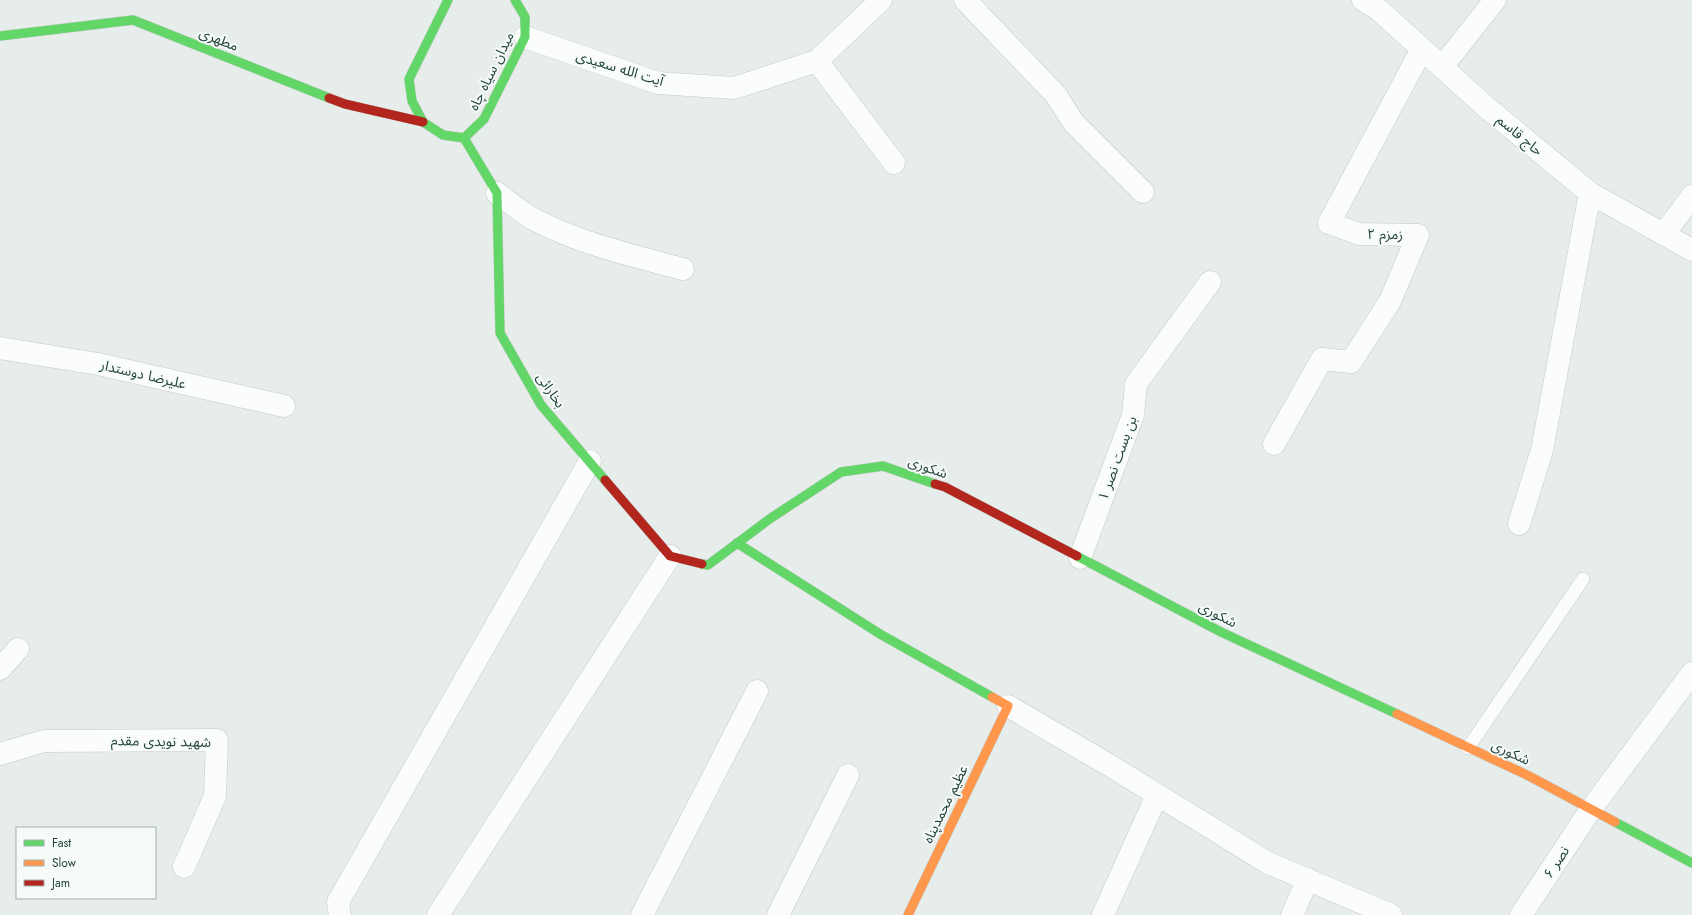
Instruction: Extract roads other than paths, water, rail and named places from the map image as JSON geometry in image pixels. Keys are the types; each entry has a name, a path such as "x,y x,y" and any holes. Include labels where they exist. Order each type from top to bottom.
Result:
{"street":[{"path":"448,0 408,79 412,101 423,122 443,134 464,138"},
{"name":"میدان سیاه چاه","path":"464,138 484,120 525,37 525,17 515,0"},
{"name":"آیت الله سعیدی","path":"525,37 658,83 734,88 817,61 881,0"},
{"path":"965,0 1056,95 1073,122 1143,192"},
{"name":"حاج قاسم","path":"1364,0 1379,10 1486,107 1590,193 1692,250"},
{"path":"1442,67 1495,0"},
{"name":"مطهری","path":"0,36 133,20 345,104 423,122"},
{"name":"زمزم ۲","path":"1274,444 1322,359 1351,362 1390,301 1418,235 1359,234 1329,223 1422,49"},
{"path":"817,61 894,163"},
{"name":"بخارائی","path":"464,138 497,193 500,333 541,405 670,556"},
{"path":"497,193 534,220 582,240 621,253 683,269"},
{"path":"1519,524 1542,450 1590,193"},
{"path":"1664,234 1692,196"},
{"name":"بن بست نصر ۱","path":"1080,558 1133,415 1136,384 1210,282"},
{"name":"علیرضا دوستدار","path":"0,348 98,364 284,406"},
{"path":"340,915 338,902 590,461"},
{"name":"شکوری","path":"736,543 840,472 883,466 945,488 1221,632 1529,776 1692,863"},
{"path":"438,915 670,556 708,565 736,543 880,634 1008,706 1268,863 1391,915"},
{"path":"0,669 18,649"},
{"name":"نصر ۶","path":"1521,915 1591,809 1692,673"},
{"path":"642,915 757,691"},
{"name":"عظیم محمدپناه","path":"908,915 1008,706"},
{"name":"شهید نویدی مقدم","path":"0,754 44,741 217,740 215,796 184,867"},
{"path":"778,915 848,774"},
{"path":"1103,915 1157,795"},
{"path":"1292,915 1308,880"}],"lane":[{"path":"1468,748 1583,579"}]}
